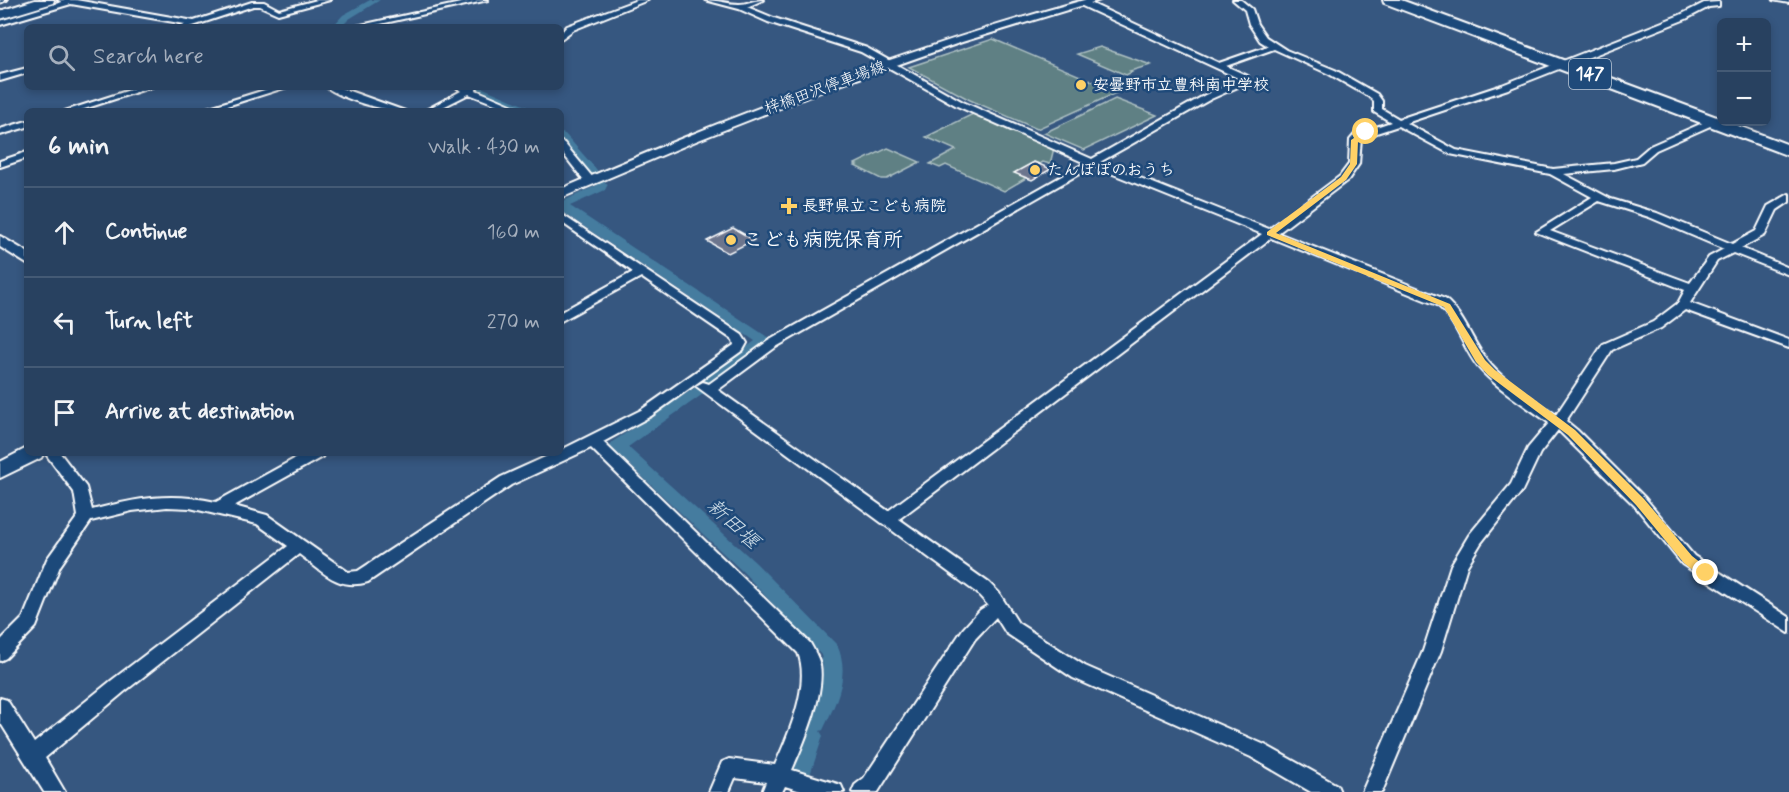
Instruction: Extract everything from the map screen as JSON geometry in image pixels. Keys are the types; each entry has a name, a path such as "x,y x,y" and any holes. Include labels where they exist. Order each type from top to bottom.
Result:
{"highway":[{"path":"0,10 33,0"},
{"path":"0,15 48,0"},
{"name":"147","path":"1389,0 1564,64 1789,151"}],"main road":[{"name":"梓橋田沢停車場線","path":"564,193 761,111 888,64 1095,0"},
{"path":"0,240 24,258"},
{"path":"0,471 28,456"}],"street":[{"path":"0,23 69,0 195,24 219,13 252,4 261,4 278,12 326,0"},
{"path":"370,24 484,0"},
{"path":"564,34 570,28 644,0"},
{"path":"709,0 741,7 771,20 864,50 960,104 1092,162 1447,306 1481,362 1491,373 1558,421 1640,502 1688,560 1789,626"},
{"path":"741,7 759,0"},
{"path":"1237,0 1248,9 1253,24 1263,39 1273,46 1332,72 1374,96 1378,101 1377,110 1396,123 1453,152 1553,172 1614,166 1639,160 1653,148 1714,121"},
{"path":"1777,0 1789,1"},
{"path":"710,390 772,344 1208,97 1244,81 1245,78 1083,3"},
{"path":"888,519 1344,178 1354,164 1355,140 1358,135 1505,87 1683,17 1707,5 1716,4"},
{"path":"1218,66 1273,46"},
{"path":"0,78 24,71"},
{"path":"77,108 127,90"},
{"path":"211,108 273,90"},
{"path":"338,90 390,108"},
{"path":"433,108 465,90"},
{"path":"473,90 514,108"},
{"path":"0,132 24,125"},
{"path":"564,149 590,181"},
{"path":"0,164 24,156"},
{"path":"1553,172 1599,197 1653,215 1789,272"},
{"path":"1599,197 1541,232 1692,288"},
{"path":"1372,792 1432,651 1459,566 1475,539 1517,487 1542,438 1564,415 1607,347 1657,325 1683,305 1713,259 1761,233 1772,208 1789,197"},
{"path":"564,218 738,338 741,343 739,347 646,413 564,454"},
{"path":"564,315 641,272"},
{"path":"1683,305 1789,344"},
{"path":"694,379 983,588 993,597 997,608 1012,628 1079,672 1258,750 1330,792"},
{"path":"593,441 804,648 811,664 809,689 798,727 776,784"},
{"path":"54,456 81,491 86,517"},
{"path":"218,508 312,456"},
{"path":"0,653 30,622 53,564 86,517 132,505 167,501 190,502 218,508 262,519 344,578 351,579 362,577 506,481 560,456"},
{"path":"33,756 118,686 299,546"},
{"path":"862,792 871,785 969,634 986,615 997,608"},
{"path":"0,706 55,792"},
{"path":"719,792 729,768 776,784 834,792"}],"green space":[{"path":"993,39 1118,92 1037,129 970,100 909,67"},
{"path":"1100,47 1151,65 1130,71 1132,72 1126,75 1077,54"},
{"path":"1115,99 1157,115 1084,150 1044,133"},
{"path":"975,113 1054,148 1050,164 1034,162 1015,173 1026,178 1004,191 946,165 940,168 930,164 956,150 926,137"},
{"path":"888,148 920,162 887,179 881,179 855,166 857,165 855,164"}],"building":[{"name":"たんぽぽのおうち","path":"1034,162 1051,169 1032,180 1014,173"},
{"name":"こども病院保育所","path":"733,228 754,240 728,253 707,241"}],"waterway":[{"name":"新田堰","path":"339,24 346,17 376,0"},
{"name":"新田堰","path":"480,90 525,108"},
{"name":"新田堰","path":"564,139 593,172"},
{"name":"新田堰","path":"564,205 601,188 602,184"},
{"name":"新田堰","path":"564,208 678,284"},
{"name":"新田堰","path":"684,288 764,341 709,382"},
{"name":"新田堰","path":"698,391 618,446 750,568 830,651 833,670 831,688 816,723"},
{"name":"新田堰","path":"802,768 812,736"}],"place":[{"name":"安曇野市立豊科南中学校","path":"1081,85"},
{"name":"たんぽぽのおうち","path":"1035,170"},
{"name":"長野県立こども病院","path":"789,206"},
{"name":"こども病院保育所","path":"731,240"}],"route":[{"path":"1366,132 1358,135 1355,140 1354,164 1344,178 1270,233 1447,306 1453,312 1481,362 1491,373 1572,433 1640,502 1688,560 1706,573"}]}
